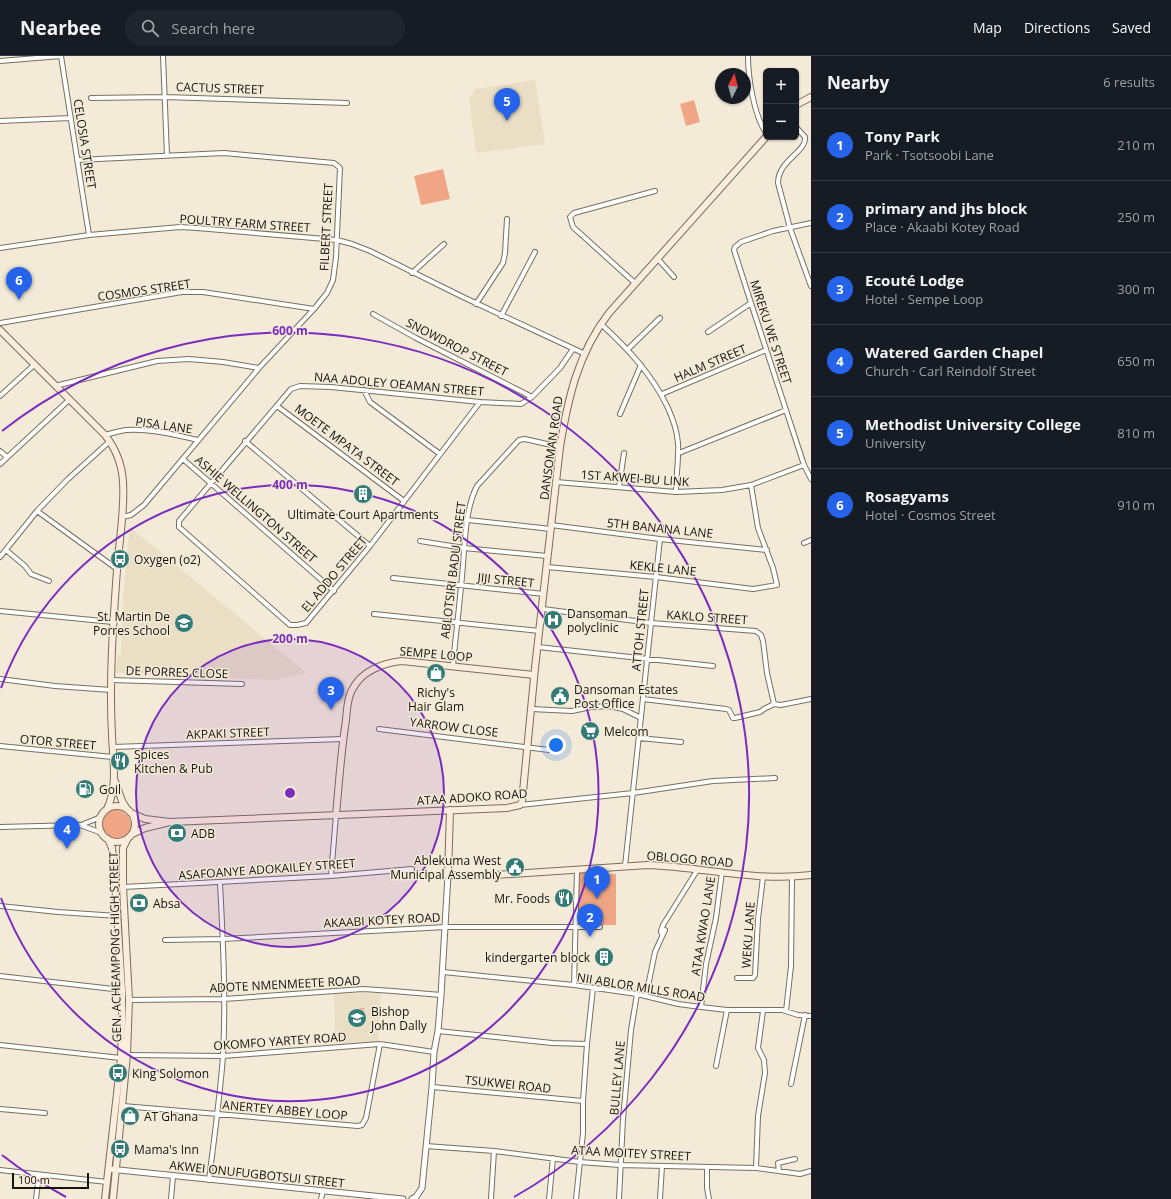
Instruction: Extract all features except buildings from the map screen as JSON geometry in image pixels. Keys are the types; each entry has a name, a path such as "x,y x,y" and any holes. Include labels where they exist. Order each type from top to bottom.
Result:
{"main road":[{"path":"798,104 811,97"},
{"name":"DANSOMAN ROAD","path":"520,806 522,802 534,675 543,609 547,556 560,447 571,389 585,354 601,324 657,258 763,140"},
{"path":"0,330 105,435 110,441 121,465 123,482 122,517 113,622 111,680 115,780 111,800 101,817 99,826 102,833 108,839 118,842 130,836 135,823 122,801 115,780"},
{"name":"SEMPE LOOP","path":"336,815 343,739 349,698 352,689 373,668 382,664 402,661 534,675"},
{"path":"107,809 115,806 129,811"},
{"name":"ATAA ADOKO ROAD","path":"129,811 145,819 170,822 507,808 520,806"},
{"path":"448,875 450,810"},
{"name":"ATAA ADOKO ROAD","path":"130,836 145,828 170,822"},
{"name":"GEN. ACHEAMPONG HIGH STREET","path":"113,1199 128,1055 129,1000 123,887 123,848 130,836"},
{"name":"GEN. ACHEAMPONG HIGH STREET","path":"105,1199 121,1058 122,990 118,916 112,848 108,839"},
{"name":"OBLOGO ROAD","path":"448,875 481,876 625,866 662,866 763,877 792,877 811,875"}],"street":[{"path":"0,61 61,56"},
{"name":"CELOSIA STREET","path":"61,56 89,235"},
{"path":"163,56 167,155"},
{"path":"748,56 748,70 753,100 763,125"},
{"name":"CACTUS STREET","path":"91,98 165,97 347,103"},
{"path":"0,121 71,118"},
{"path":"799,130 805,137 805,144 782,168 778,177 790,228 811,286"},
{"name":"FILBERT STREET","path":"77,160 224,153 337,165 340,168 337,240 333,280 327,293 259,368 138,511 131,515 122,517"},
{"path":"635,283 573,227 570,217 574,212 655,191"},
{"path":"476,304 503,263 507,220"},
{"path":"790,228 811,224"},
{"name":"POULTRY FARM STREET","path":"0,248 89,235 180,227 337,240 370,251 501,316 585,354"},
{"name":"MIREKU WE STREET","path":"790,228 773,231 741,242 735,246 735,254 804,465 811,479"},
{"path":"412,273 444,244"},
{"path":"501,316 535,252"},
{"path":"657,258 674,277"},
{"name":"COSMOS STREET","path":"0,323 182,292 203,292 314,309"},
{"path":"708,332 750,303"},
{"name":"SNOWDROP STREET","path":"373,314 416,338 532,396"},
{"path":"628,349 660,318"},
{"path":"601,324 628,349 641,364 662,394 676,429 678,453 676,492"},
{"name":"NAA ADOLEY OEAMAN STREET","path":"179,521 291,389 300,386 331,387 516,405 521,404 532,396 560,368 573,349"},
{"name":"HALM STREET","path":"662,394 766,350"},
{"path":"55,386 157,361 189,359 223,362 259,368"},
{"path":"620,414 641,364"},
{"path":"0,396 34,365"},
{"path":"364,390 370,402 440,454"},
{"path":"0,464 70,400"},
{"name":"EL ADDO STREET","path":"179,521 179,527 181,530 218,560 290,625 297,626 306,623 370,546 480,402"},
{"name":"MOETE MPATA STREET","path":"277,406 404,501"},
{"path":"678,453 786,410"},
{"name":"PISA LANE","path":"105,435 125,430 141,430 167,433 198,440"},
{"name":"ABLOTSIRI BADU STREET","path":"453,666 462,585 464,548 472,494 477,486 519,440 525,439 560,447"},
{"path":"0,557 37,511 68,479 110,441"},
{"path":"246,441 370,546"},
{"path":"0,451 7,457"},
{"path":"620,487 624,453"},
{"name":"ASHIE WELLINGTON STREET","path":"183,459 334,591"},
{"name":"1ST AKWEI-BU LINK","path":"556,482 676,492 722,490 751,485 804,465"},
{"path":"751,485 758,528 767,550"},
{"path":"37,511 117,569"},
{"name":"5TH BANANA LANE","path":"468,520 551,527 767,550"},
{"name":"ATTOH STREET","path":"625,866 660,539"},
{"path":"804,543 811,540"},
{"path":"420,541 464,548 547,556"},
{"path":"6,550 25,566 31,574 49,581"},
{"name":"KEKLE LANE","path":"547,567 656,577 753,589 777,585 767,550"},
{"name":"JIJI STREET","path":"393,578 544,594"},
{"name":"KAKLO STREET","path":"543,609 651,623 756,631 761,635 763,641 774,704"},
{"path":"0,611 113,622"},
{"path":"374,614 540,631"},
{"path":"538,647 713,666"},
{"path":"0,679 55,686 111,690"},
{"name":"DE PORRES CLOSE","path":"111,680 242,684"},
{"path":"643,699 726,709 729,710 733,718 735,718 760,712 764,708 774,704 781,705 811,698"},
{"path":"531,709 572,711 609,706 623,709 641,718"},
{"name":"YARROW CLOSE","path":"379,729 527,746 549,750"},
{"path":"639,738 681,742"},
{"name":"AKPAKI STREET","path":"113,748 343,739"},
{"name":"OTOR STREET","path":"0,746 114,757"},
{"name":"ATAA ADOKO ROAD","path":"520,806 633,793 713,781 775,778"},
{"path":"331,876 336,815"},
{"path":"0,827 80,825 101,817"},
{"path":"80,825 102,833"},
{"name":"ASAFOANYE ADOKAILEY STREET","path":"123,887 331,876 412,868"},
{"path":"662,935 661,931 663,925 698,869"},
{"path":"574,985 576,870"},
{"name":"ATAA KWAO LANE","path":"701,1008 706,964 716,918 722,872"},
{"path":"412,1199 416,1197 422,1188 434,1052 438,1031 443,972 448,875"},
{"name":"WEKU LANE","path":"737,978 749,979 753,978 755,975 758,919 763,877"},
{"path":"786,1011 791,966 792,877"},
{"path":"209,1180 223,1056 223,940 220,882"},
{"path":"0,906 118,916"},
{"name":"AKAABI KOTEY ROAD","path":"165,940 223,940 446,927 600,927"},
{"path":"646,996 652,963 665,930"},
{"name":"NII ABLOR MILLS ROAD","path":"443,972 574,985 637,994 701,1008 786,1011 811,1016"},
{"path":"0,976 122,990"},
{"path":"576,1199 580,1162 587,1044 593,988"},
{"name":"ADOTE NMENMEETE ROAD","path":"129,1000 224,999 363,989 393,990 441,995"},
{"name":"BULLEY LANE","path":"619,1199 620,1165 630,1036 637,994"},
{"path":"716,1066 727,1010"},
{"path":"756,1168 758,1116 765,1074 764,1060 758,1048 763,1011"},
{"path":"791,1084 805,1015"},
{"path":"438,1031 552,1043 587,1044"},
{"name":"OKOMFO YARTEY ROAD","path":"128,1055 223,1056 380,1044 434,1052"},
{"name":"ANERTEY ABBEY LOOP","path":"123,1106 358,1126 362,1125 366,1118 380,1044"},
{"path":"0,1045 121,1058"},
{"name":"TSUKWEI ROAD","path":"432,1087 583,1101"},
{"path":"0,1109 44,1113"},
{"name":"ATAA MOITEY STREET","path":"426,1146 494,1151 580,1162 620,1165 756,1168 800,1174 811,1171"},
{"path":"491,1199 494,1151"},
{"path":"549,1199 553,1158"},
{"path":"779,1171 778,1163 795,1159"},
{"path":"660,1199 662,1166"},
{"path":"707,1167 707,1188 709,1199"},
{"name":"AKWEI ONUFUGBOTSUI STREET","path":"109,1169 367,1198 403,1199"},
{"path":"0,1170 107,1182"},
{"path":"36,1199 39,1175"},
{"path":"171,1199 173,1176"},
{"path":"321,1199 323,1192"}],"shaded area":[{"path":"535,80 545,144 476,153 469,97 473,95 475,89"},
{"path":"694,100 700,122 686,126 680,104"},
{"path":"443,169 450,199 421,205 414,176"},
{"name":"St. Martin De Porres School","path":"131,528 307,673 276,680 116,673 117,656 121,655 123,595 129,534"},
{"path":"116,810 127,814 131,825 127,836 116,840 105,836 101,825 105,814"},
{"path":"578,873 616,874 616,925 577,925"},
{"name":"Bishop John Dally","path":"381,993 378,1042 335,1043 334,994"},
{"path":"357,1008 364,1008 364,1021 357,1021"}],"place":[{"name":"Methodist University College","path":"507,121"},
{"name":"Rosagyams","path":"19,300"},
{"name":"Ultimate Court Apartments","path":"363,494"},
{"name":"Oxygen (o2)","path":"120,559"},
{"name":"Dansoman polyclinic","path":"553,620"},
{"name":"St. Martin De Porres School","path":"184,623"},
{"name":"Richy's Hair Glam","path":"436,673"},
{"name":"Dansoman Estates Post Office","path":"560,696"},
{"name":"Ecouté Lodge","path":"331,710"},
{"name":"Melcom","path":"590,731"},
{"name":"Spices Kitchen & Pub","path":"120,761"},
{"name":"Goil","path":"85,789"},
{"name":"ADB","path":"177,833"},
{"name":"Watered Garden Chapel","path":"67,849"},
{"name":"Ablekuma West Municipal Assembly","path":"515,867"},
{"name":"Mr. Foods","path":"564,898"},
{"name":"Tony Park","path":"597,899"},
{"name":"Absa","path":"139,903"},
{"name":"primary and jhs block","path":"590,937"},
{"name":"kindergarten block","path":"604,957"},
{"name":"Bishop John Dally","path":"357,1018"},
{"name":"King Solomon","path":"118,1073"},
{"name":"AT Ghana","path":"130,1116"},
{"name":"Mama's Inn","path":"120,1149"}]}
